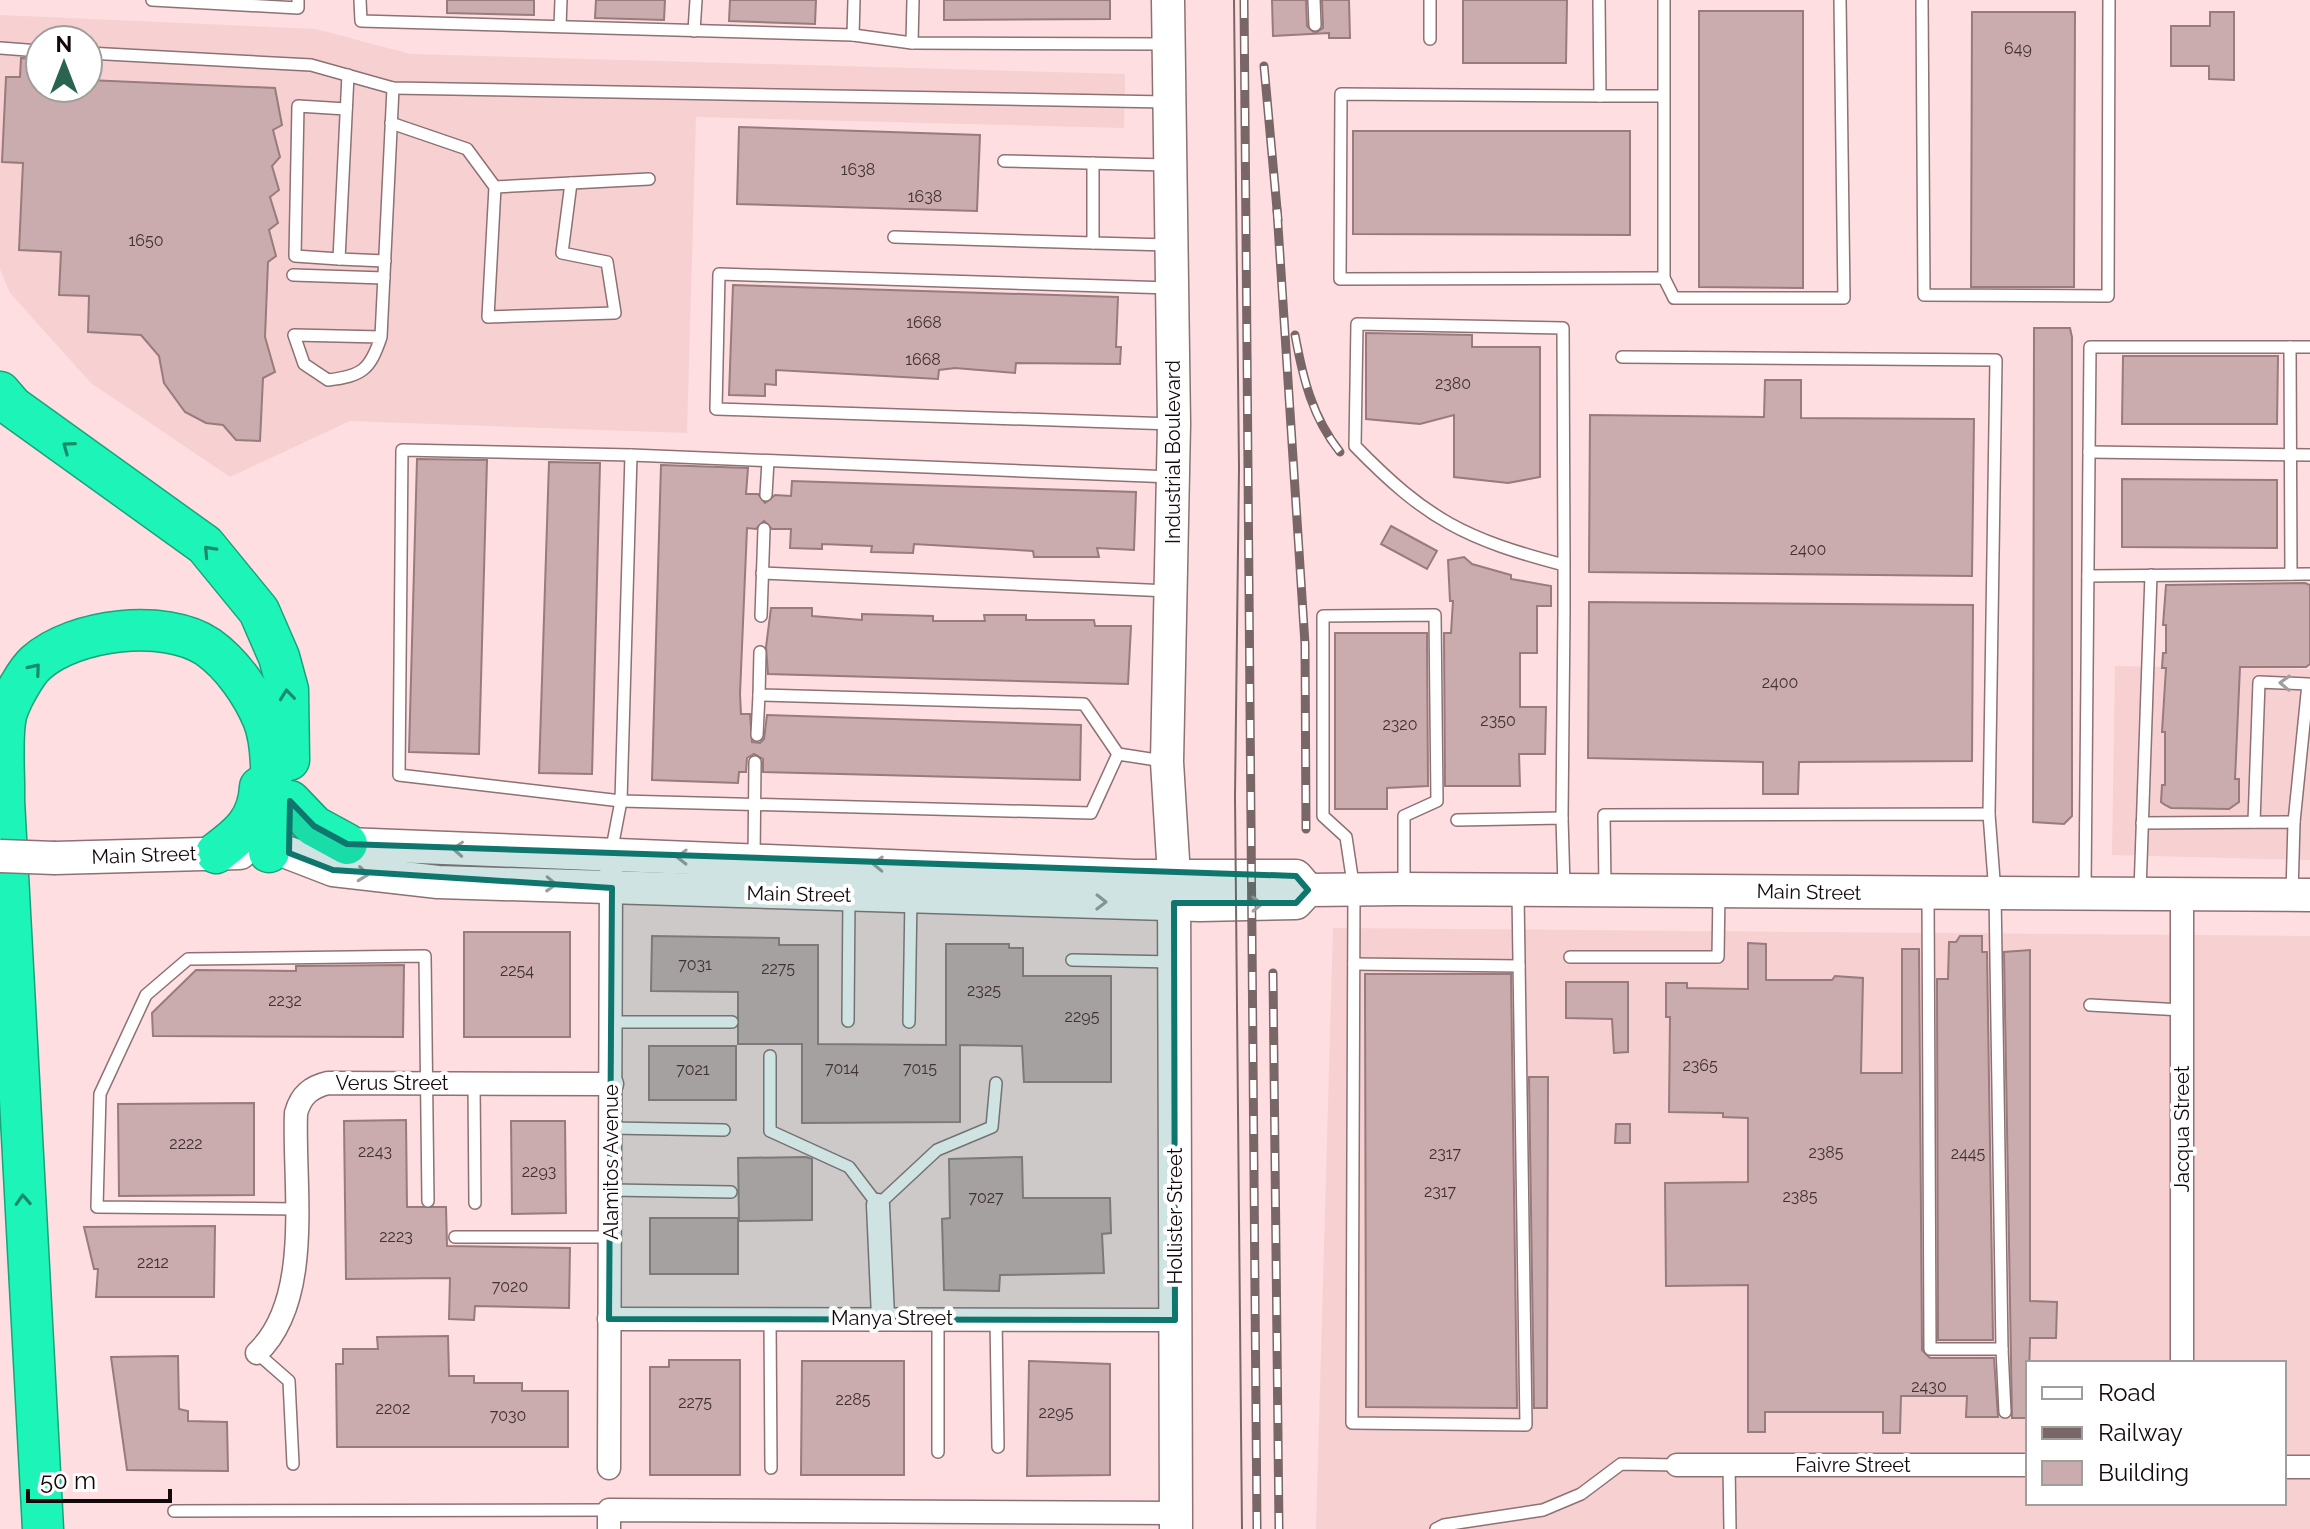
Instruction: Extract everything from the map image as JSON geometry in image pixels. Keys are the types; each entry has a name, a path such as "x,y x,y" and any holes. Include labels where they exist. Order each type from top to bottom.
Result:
{"highway":[{"path":"0,392 13,407 205,545 259,611 279,657 288,690 290,801 279,853"},
{"path":"41,1529 4,800 7,711 35,664 73,640 116,631 160,631 207,647 244,683 264,722 279,853"},
{"path":"216,853 247,829 259,805 267,739"},
{"path":"290,801 314,826 347,844"},
{"path":"0,1237 41,1529"}],"main road":[{"name":"Industrial Boulevard","path":"1168,0 1174,424 1167,762 1174,890"},
{"name":"Main Street","path":"0,856 55,858 279,853 347,844 754,859 1174,890 1296,903 1308,890 1404,889 2301,895"},
{"name":"Main Street","path":"279,853 333,870 438,882 911,897 1174,890"},
{"name":"Hollister Street","path":"1174,890 1176,1521"}],"street":[{"name":"Alamitos Avenue","path":"609,1468 611,856"},
{"name":"Jacqua Street","path":"2182,895 2182,1361"},
{"name":"Verus Street","path":"257,1353 273,1338 291,1296 296,1209 296,1113 300,1101 314,1086 328,1083 612,1084"},
{"path":"878,1205 883,1317"},
{"name":"Manya Street","path":"609,1319 883,1317 1175,1320"},
{"name":"Faivre Street","path":"1677,1465 2026,1465"},
{"path":"2286,1467 2310,1467"},
{"path":"609,1520 1176,1521"}],"lane":[{"path":"152,0 298,8 298,0"},
{"path":"360,0 361,21 853,35 912,43 1169,44"},
{"path":"560,26 561,0"},
{"path":"694,31 696,0"},
{"path":"853,35 854,0"},
{"path":"912,43 913,0"},
{"path":"1314,0 1315,25"},
{"path":"1430,0 1430,39"},
{"path":"1599,0 1600,96"},
{"path":"1664,0 1664,278 1674,298 1844,298 1840,0"},
{"path":"1922,0 1924,295 2108,296 2109,0"},
{"path":"0,48 24,50"},
{"path":"104,54 311,65 393,88 1171,102"},
{"path":"339,259 348,75"},
{"path":"381,337 294,335 304,364 328,380 354,377 373,361 381,337 393,88"},
{"path":"1663,96 1341,94 1340,279 1664,278"},
{"path":"346,109 298,106 295,256 385,261"},
{"path":"391,123 467,149 495,187 488,317 615,313 607,262 562,253 571,183"},
{"path":"1004,161 1172,165"},
{"path":"1093,163 1093,243"},
{"path":"495,187 649,179"},
{"path":"894,237 1173,245"},
{"path":"1174,288 719,274 716,409 1174,424"},
{"path":"293,275 384,278"},
{"path":"1564,565 1499,548 1460,532 1397,489 1355,446 1357,324 1563,328 1564,565 1562,818 1564,890"},
{"path":"2085,894 2090,347 2310,347"},
{"path":"2290,347 2291,574"},
{"path":"1622,357 1996,360 1989,814 1995,893 2005,1412"},
{"path":"1118,754 1091,813 621,801 399,775 402,450 631,455 1173,477"},
{"path":"2089,452 2310,455"},
{"path":"611,856 621,801 631,455"},
{"path":"766,495 768,461"},
{"path":"761,616 764,529"},
{"path":"762,573 1172,591"},
{"path":"2088,576 2310,574"},
{"path":"2140,894 2151,575"},
{"path":"1404,889 1404,816 1437,801 1435,615 1323,616 1323,816 1346,837 1354,890 1352,1423 1526,1425 1518,890"},
{"path":"757,735 760,652"},
{"path":"2254,822 2259,682 2308,684 2294,822 2301,895"},
{"path":"759,695 1084,704 1118,754 1167,762"},
{"path":"754,859 755,762"},
{"path":"1605,890 1604,815 1989,814"},
{"path":"1457,820 1562,818"},
{"path":"2142,823 2294,822"},
{"path":"1570,957 1718,957 1719,891"},
{"path":"1928,893 1930,1349 2002,1349"},
{"path":"848,1021 849,895"},
{"path":"909,1022 911,897"},
{"path":"296,1209 97,1207 100,1094 146,995 188,959 425,956 428,1201"},
{"path":"1072,960 1174,962"},
{"path":"1354,964 1519,966"},
{"path":"2090,1005 2182,1010"},
{"path":"611,1022 732,1022"},
{"path":"770,1056 770,1131 849,1167 878,1205 937,1150 992,1127 996,1083"},
{"path":"474,1083 475,1203"},
{"path":"611,1128 724,1130"},
{"path":"611,1190 731,1192"},
{"path":"455,1237 610,1237"},
{"path":"770,1318 771,1468"},
{"path":"938,1318 938,1452"},
{"path":"996,1318 998,1447"},
{"path":"257,1353 289,1381 293,1464"},
{"path":"1436,1529 1444,1525 1543,1510 1581,1494 1621,1464 1677,1465"},
{"path":"1729,1465 1730,1529"},
{"path":"174,1511 609,1520"}],"highlighted area":[{"path":"290,801 314,826 347,844 1296,876 1308,890 1296,903 1174,903 1175,1320 609,1319 612,888 333,870 289,853"}],"shaded area":[{"path":"0,15 316,29 410,54 1125,74 1124,128 696,117 687,433 350,421 230,477 91,383 10,293 0,269"},
{"path":"2115,666 2310,669 2310,860 2112,855"},
{"path":"1333,928 2310,936 2310,1529 1316,1529"}],"building":[{"path":"447,0 534,0 534,15 447,13"},
{"path":"596,0 665,0 664,20 595,18"},
{"path":"730,0 816,0 815,24 729,21"},
{"path":"944,0 1110,0 1110,19 944,20"},
{"path":"1272,0 1306,0 1307,26 1315,33 1323,28 1322,0 1349,0 1350,38 1329,38 1329,33 1273,36"},
{"path":"1463,0 1567,0 1566,63 1463,63"},
{"path":"1699,11 1803,11 1803,288 1699,287"},
{"path":"1972,12 2075,12 2074,287 1971,287"},
{"path":"2210,12 2234,12 2234,80 2209,79 2209,66 2171,66 2171,26 2210,26"},
{"path":"21,58 24,58 24,104 104,104 104,81 275,88 282,125 273,130 280,157 272,166 279,190 270,197 278,223 269,230 276,256 268,262 265,337 275,372 263,378 260,441 236,440 223,425 206,423 185,412 164,383 159,356 141,335 88,332 89,296 59,295 61,252 19,250 23,163 2,162 6,77 20,77"},
{"path":"739,127 980,135 977,211 737,204"},
{"path":"1353,131 1630,131 1630,235 1353,234"},
{"path":"733,285 1118,297 1116,347 1121,347 1120,364 1016,363 1015,373 955,368 939,370 938,379 776,370 776,385 765,384 765,396 729,395"},
{"path":"2034,328 2070,328 2072,337 2072,816 2064,824 2033,822"},
{"path":"1366,333 1472,335 1472,347 1540,347 1540,477 1508,483 1454,477 1454,415 1420,424 1366,419"},
{"path":"2123,356 2278,356 2277,424 2122,424"},
{"path":"1765,380 1801,380 1801,418 1974,419 1972,576 1589,572 1590,415 1764,417"},
{"path":"417,459 487,460 479,754 409,752"},
{"path":"549,462 600,463 592,774 539,773"},
{"path":"661,465 748,468 746,494 758,494 765,503 775,495 791,496 792,481 1136,492 1134,550 1097,548 1099,557 1034,557 1033,551 914,544 913,553 871,552 872,546 822,544 822,549 790,548 791,529 772,529 764,521 756,529 747,528 740,694 741,714 750,714 752,742 760,743 764,739 767,715 1081,725 1080,780 763,772 763,759 754,754 747,758 746,772 739,772 738,783 652,780"},
{"path":"2122,479 2277,480 2277,548 2122,547"},
{"path":"1391,526 1437,551 1427,569 1381,544"},
{"path":"1464,557 1472,564 1511,575 1511,579 1551,586 1551,606 1537,606 1537,653 1520,653 1520,707 1546,707 1545,754 1519,754 1520,786 1445,786 1444,633 1451,633 1453,601 1450,601 1448,560"},
{"path":"2166,585 2310,585 2310,664 2306,667 2240,667 2235,779 2239,779 2239,802 2229,809 2171,808 2165,805 2161,802 2162,785 2165,785 2165,732 2162,732 2166,668 2162,668 2163,653 2166,653 2166,625 2163,625"},
{"path":"1589,602 1973,605 1972,761 1799,762 1798,794 1763,794 1763,762 1588,758"},
{"path":"771,608 812,608 812,616 862,620 862,614 933,616 933,621 985,621 984,615 1026,615 1026,620 1094,620 1095,626 1131,626 1128,684 768,674 766,647"},
{"path":"1335,633 1427,633 1428,786 1387,788 1387,809 1335,809"},
{"path":"464,932 570,932 570,1037 464,1037"},
{"path":"652,936 779,938 779,945 818,945 818,1044 946,1045 946,944 1009,944 1009,948 1023,948 1023,976 1111,976 1111,1082 1024,1082 1022,1046 960,1045 960,1122 802,1123 802,1044 738,1044 738,992 651,991"},
{"path":"1960,936 1982,936 1982,952 1987,952 1993,1340 1938,1340 1937,979 1948,979 1949,942 1956,942"},
{"path":"1748,943 1766,944 1766,980 1832,980 1835,976 1863,978 1861,1073 1902,1073 1902,949 1919,949 1922,1350 1930,1358 1994,1358 1998,1417 1966,1417 1967,1396 1901,1396 1900,1433 1883,1433 1883,1412 1765,1412 1765,1432 1748,1432 1748,1285 1666,1286 1665,1183 1748,1182 1748,1118 1723,1117 1723,1113 1669,1112 1670,1017 1666,1017 1666,983 1687,983 1687,988 1748,989"},
{"path":"2030,950 2030,1301 2057,1302 2056,1338 2030,1338 2029,1361 2026,1361 2026,1418 2012,1418 2004,952"},
{"path":"404,965 403,1037 153,1036 152,1013 196,970 296,971 296,966"},
{"path":"1365,974 1511,974 1517,1408 1366,1407"},
{"path":"1566,982 1628,982 1628,1052 1614,1053 1612,1019 1566,1018"},
{"path":"649,1046 736,1046 736,1100 649,1100"},
{"path":"1529,1077 1548,1077 1547,1408 1534,1408"},
{"path":"254,1103 254,1195 119,1196 118,1104"},
{"path":"406,1120 407,1207 446,1207 447,1246 570,1248 569,1308 475,1306 474,1320 449,1319 450,1278 346,1279 344,1121"},
{"path":"511,1121 565,1121 566,1213 512,1214"},
{"path":"1616,1124 1630,1124 1630,1143 1615,1143"},
{"path":"1022,1157 1023,1198 1110,1198 1111,1233 1102,1234 1104,1273 1000,1275 999,1291 944,1290 942,1219 950,1218 949,1159"},
{"path":"738,1158 812,1159 812,1220 739,1221"},
{"path":"650,1218 738,1218 738,1274 650,1274"},
{"path":"215,1226 214,1297 96,1297 98,1269 94,1269 84,1227"},
{"path":"448,1336 449,1376 474,1376 474,1383 522,1383 522,1391 568,1391 568,1447 337,1447 336,1364 343,1364 343,1349 378,1349 377,1337"},
{"path":"178,1356 179,1409 188,1411 188,1421 227,1422 228,1471 127,1470 111,1357"},
{"path":"669,1360 740,1360 740,1475 650,1475 650,1367 669,1367"},
{"path":"802,1361 904,1361 904,1475 801,1475"},
{"path":"1029,1361 1110,1364 1110,1475 1027,1476"}],"tram line":[{"path":"1234,0 1239,468 1235,797 1242,1529"}],"railway":[{"path":"1244,0 1257,1529"},
{"path":"1264,66 1278,220"},
{"path":"1277,210 1305,644 1306,829"},
{"path":"1295,335 1310,396 1322,425 1340,452"},
{"path":"1273,973 1279,1529"}]}
